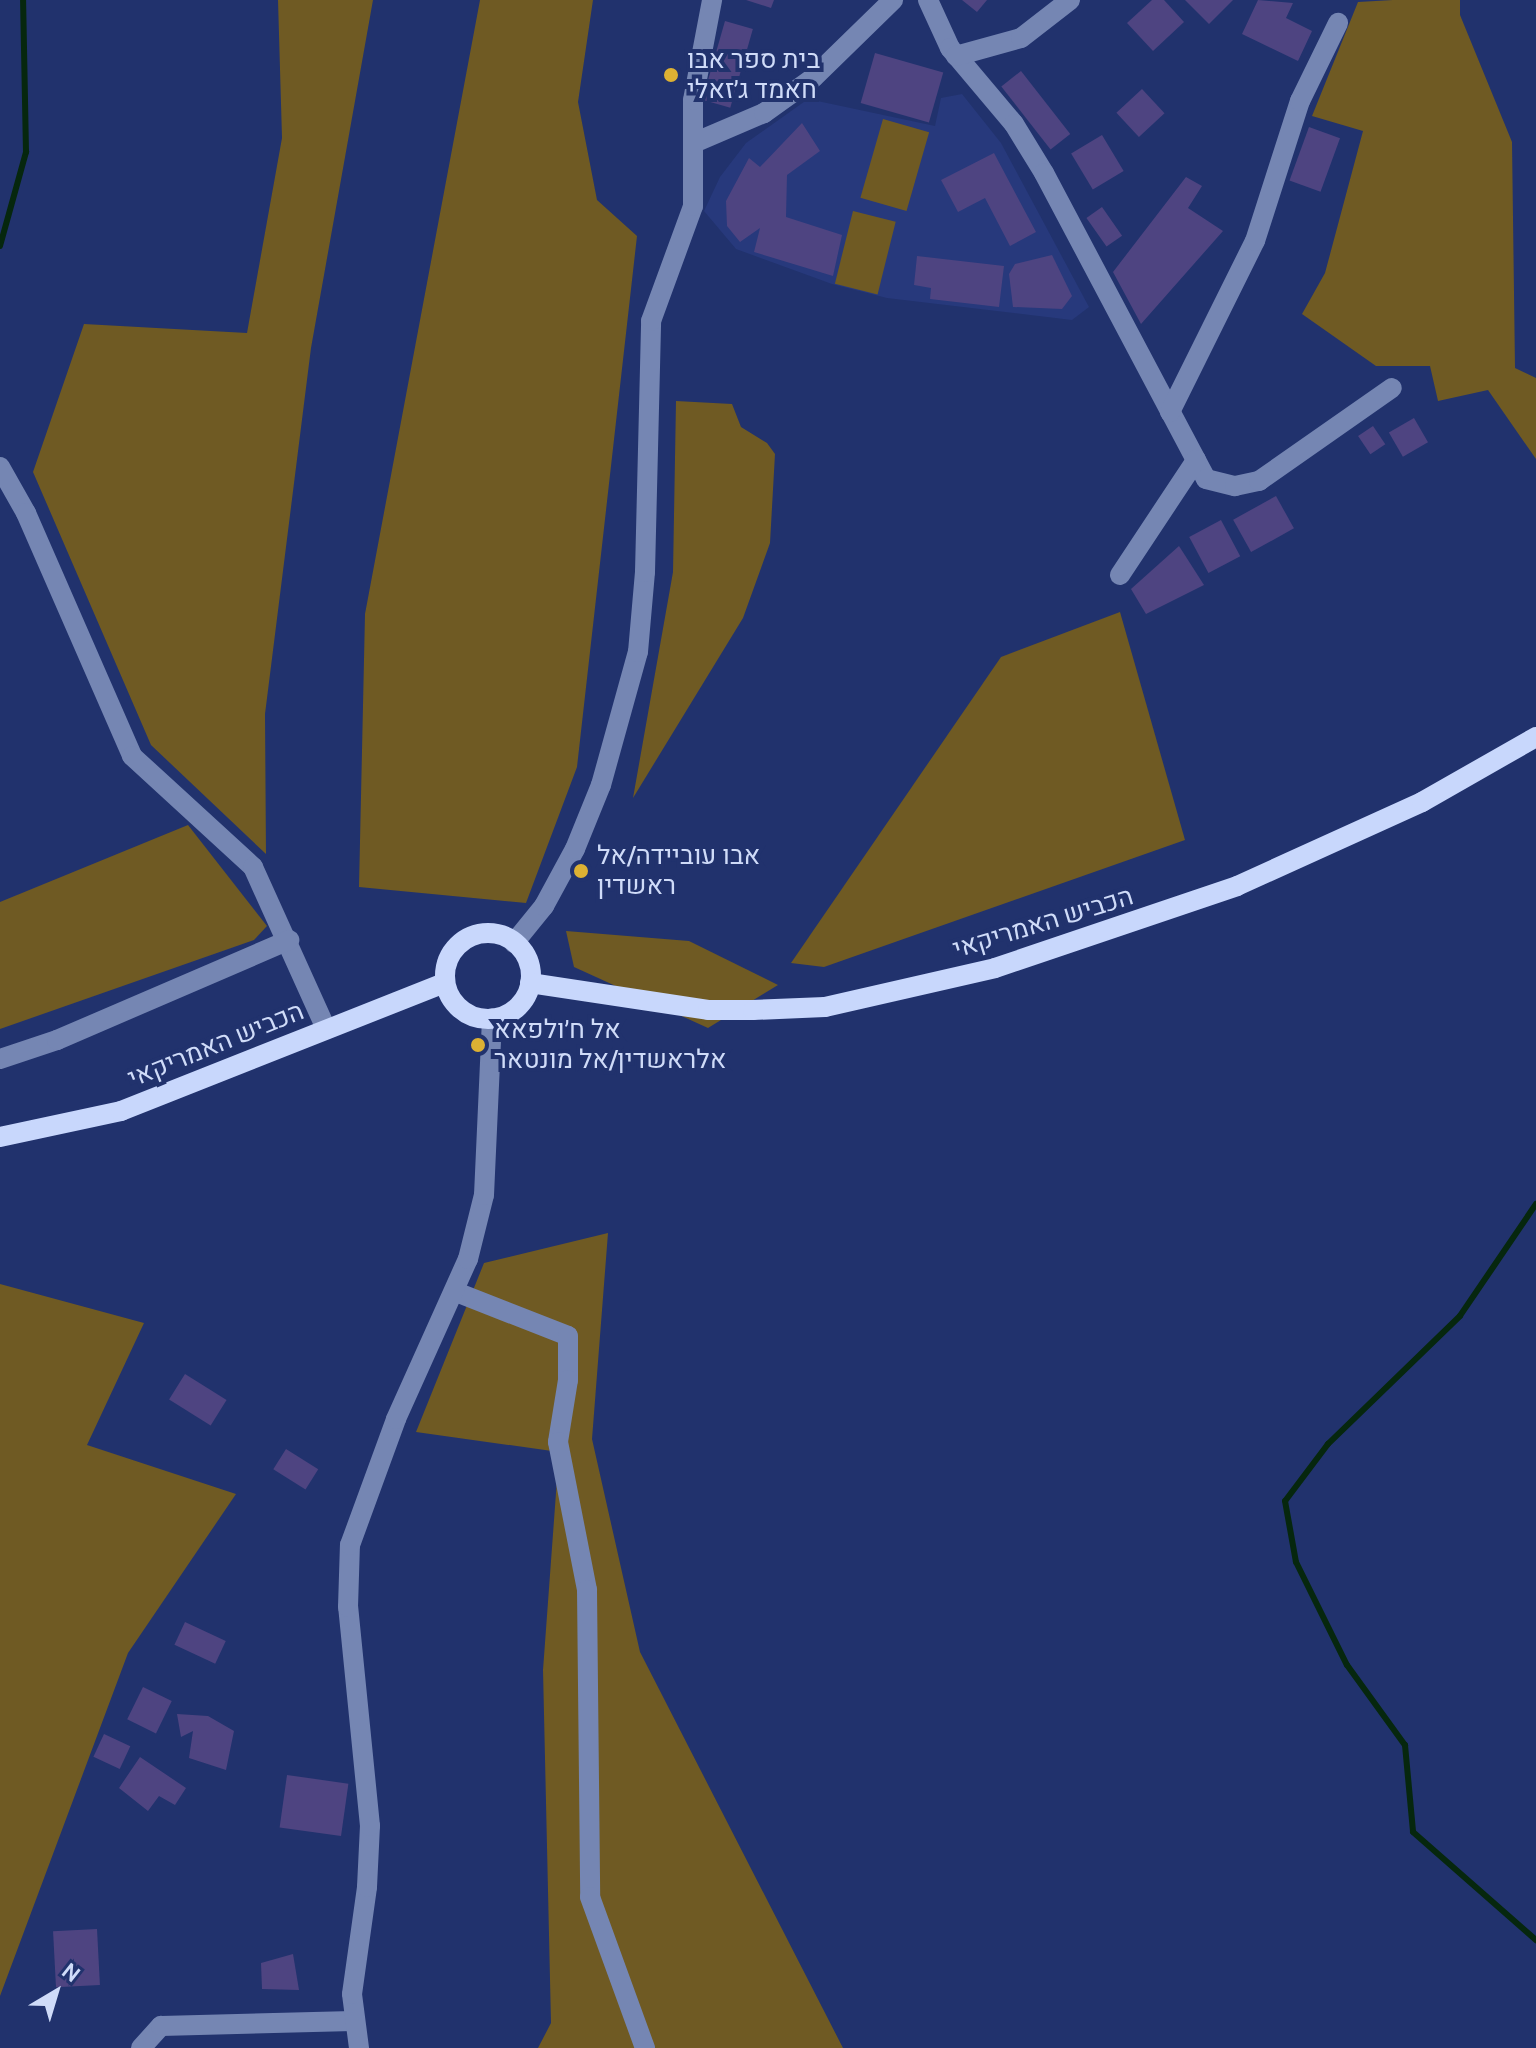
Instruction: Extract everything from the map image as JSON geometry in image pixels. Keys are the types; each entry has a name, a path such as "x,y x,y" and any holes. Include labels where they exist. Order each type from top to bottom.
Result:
{"main road":[{"name":"הכביש האמריקאי","path":"530,983 708,1010 753,1010 825,1007 995,968 1237,886 1422,802 1536,737"},
{"path":"502,935 514,943 528,961 530,983 517,1007 492,1018 457,1005 445,983 451,954 473,936 502,935"},
{"name":"הכביש האמריקאי","path":"0,1137 82,1122 165,1095 445,983"}],"street":[{"path":"514,943 544,906 575,849 601,785 638,652 651,321 693,206 697,59 712,0"},
{"path":"696,142 764,113 813,78 893,0"},
{"path":"928,0 956,56 1014,124 1044,173 1206,479 1219,485 1259,481 1392,388"},
{"path":"956,56 1021,38 1070,0"},
{"path":"1170,412 1255,241 1300,101 1338,23"},
{"path":"1120,575 1196,460"},
{"path":"0,467 26,513 132,756 253,867 289,940 326,1029"},
{"path":"0,1059 57,1040 289,940"},
{"path":"359,2048 353,2021 370,1826 348,1607 350,1545 402,1405 456,1292 484,1195 492,1018"},
{"path":"456,1292 568,1336 558,1442 579,1531 587,1590 590,1897 645,2048"},
{"path":"141,2048 161,2026 353,2021"}],"shaded area":[{"path":"278,0 373,0 311,348 265,714 266,854 151,745 33,472 84,324 247,333 282,138"},
{"path":"480,0 593,0 578,102 597,200 637,236 577,767 526,903 359,887 365,614"},
{"path":"1460,0 1460,15 1512,142 1515,368 1536,378 1536,459 1488,390 1438,401 1430,366 1376,366 1302,314 1325,273 1363,131 1312,116 1358,2"},
{"path":"962,94 1001,143 1089,307 1072,320 887,298 832,284 736,249 704,211 720,177 746,143 808,99 935,126 941,98"},
{"path":"883,119 929,132 907,211 860,198"},
{"path":"853,211 896,222 878,294 835,284"},
{"path":"676,401 732,404 741,427 767,443 775,454 770,543 743,618 633,798 673,572"},
{"path":"1120,612 1185,840 824,967 791,963 1001,657"},
{"path":"188,825 267,926 254,940 0,1029 0,902"},
{"path":"566,931 689,941 778,985 708,1028 574,967"},
{"path":"608,1233 592,1439 640,1652 843,2048 538,2048 551,2023 543,1670 559,1452 416,1432 484,1263"},
{"path":"0,1284 144,1323 87,1445 236,1494 128,1653 0,1996"}],"building":[{"path":"746,0 774,0 771,8"},
{"path":"962,0 987,0 977,12"},
{"path":"1152,0 1164,0 1184,22 1153,51 1127,23"},
{"path":"1185,0 1233,0 1209,24"},
{"path":"1258,0 1293,3 1286,18 1312,31 1298,61 1242,34"},
{"path":"725,21 753,29 730,108 702,100"},
{"path":"875,53 943,73 929,123 861,103"},
{"path":"1021,71 1070,134 1051,149 1001,86"},
{"path":"1142,89 1165,113 1139,137 1116,113"},
{"path":"802,123 820,151 787,175 786,217 842,235 833,276 754,252 760,228 740,242 727,226 726,201 749,158 760,167"},
{"path":"1309,127 1340,138 1321,192 1290,181"},
{"path":"1102,135 1124,171 1093,190 1071,154"},
{"path":"994,153 1036,232 1010,246 985,198 958,212 941,180"},
{"path":"1186,177 1202,186 1188,208 1223,231 1141,324 1113,272"},
{"path":"1102,207 1122,236 1107,247 1086,218"},
{"path":"1052,255 1072,296 1062,309 1013,307 1009,274 1015,264"},
{"path":"917,256 1004,266 999,307 930,299 931,288 914,285"},
{"path":"1414,418 1428,442 1403,457 1389,432"},
{"path":"1373,426 1385,444 1370,454 1358,436"},
{"path":"1276,496 1294,528 1251,552 1233,520"},
{"path":"1221,520 1240,556 1208,573 1189,537"},
{"path":"1179,546 1204,585 1146,614 1131,589"},
{"path":"185,1374 227,1400 211,1425 169,1399"},
{"path":"286,1449 318,1469 306,1489 273,1469"},
{"path":"185,1622 226,1641 215,1664 174,1645"},
{"path":"143,1687 172,1701 156,1733 127,1719"},
{"path":"177,1714 208,1716 234,1731 226,1770 189,1758 193,1731 181,1737"},
{"path":"104,1734 130,1746 120,1769 93,1757"},
{"path":"140,1757 186,1788 175,1805 159,1796 148,1811 119,1788"},
{"path":"287,1775 348,1784 341,1836 280,1827"},
{"path":"97,1929 100,1985 56,1987 53,1931"},
{"path":"293,1954 299,1990 262,1989 261,1963"}],"waterway":[{"path":"0,246 26,152 23,0"},
{"path":"1536,1204 1460,1316 1328,1444 1285,1501 1296,1562 1347,1665 1405,1745 1413,1832 1536,1940"}],"place":[{"name":"בית ספר אבו חאמד ג׳זאלי","path":"671,75"},
{"name":"אבו עוביידה/אל ראשדין","path":"581,871"},
{"name":"אל ח׳ולפאא אלראשדין/אל מונטאר","path":"478,1045"}]}
